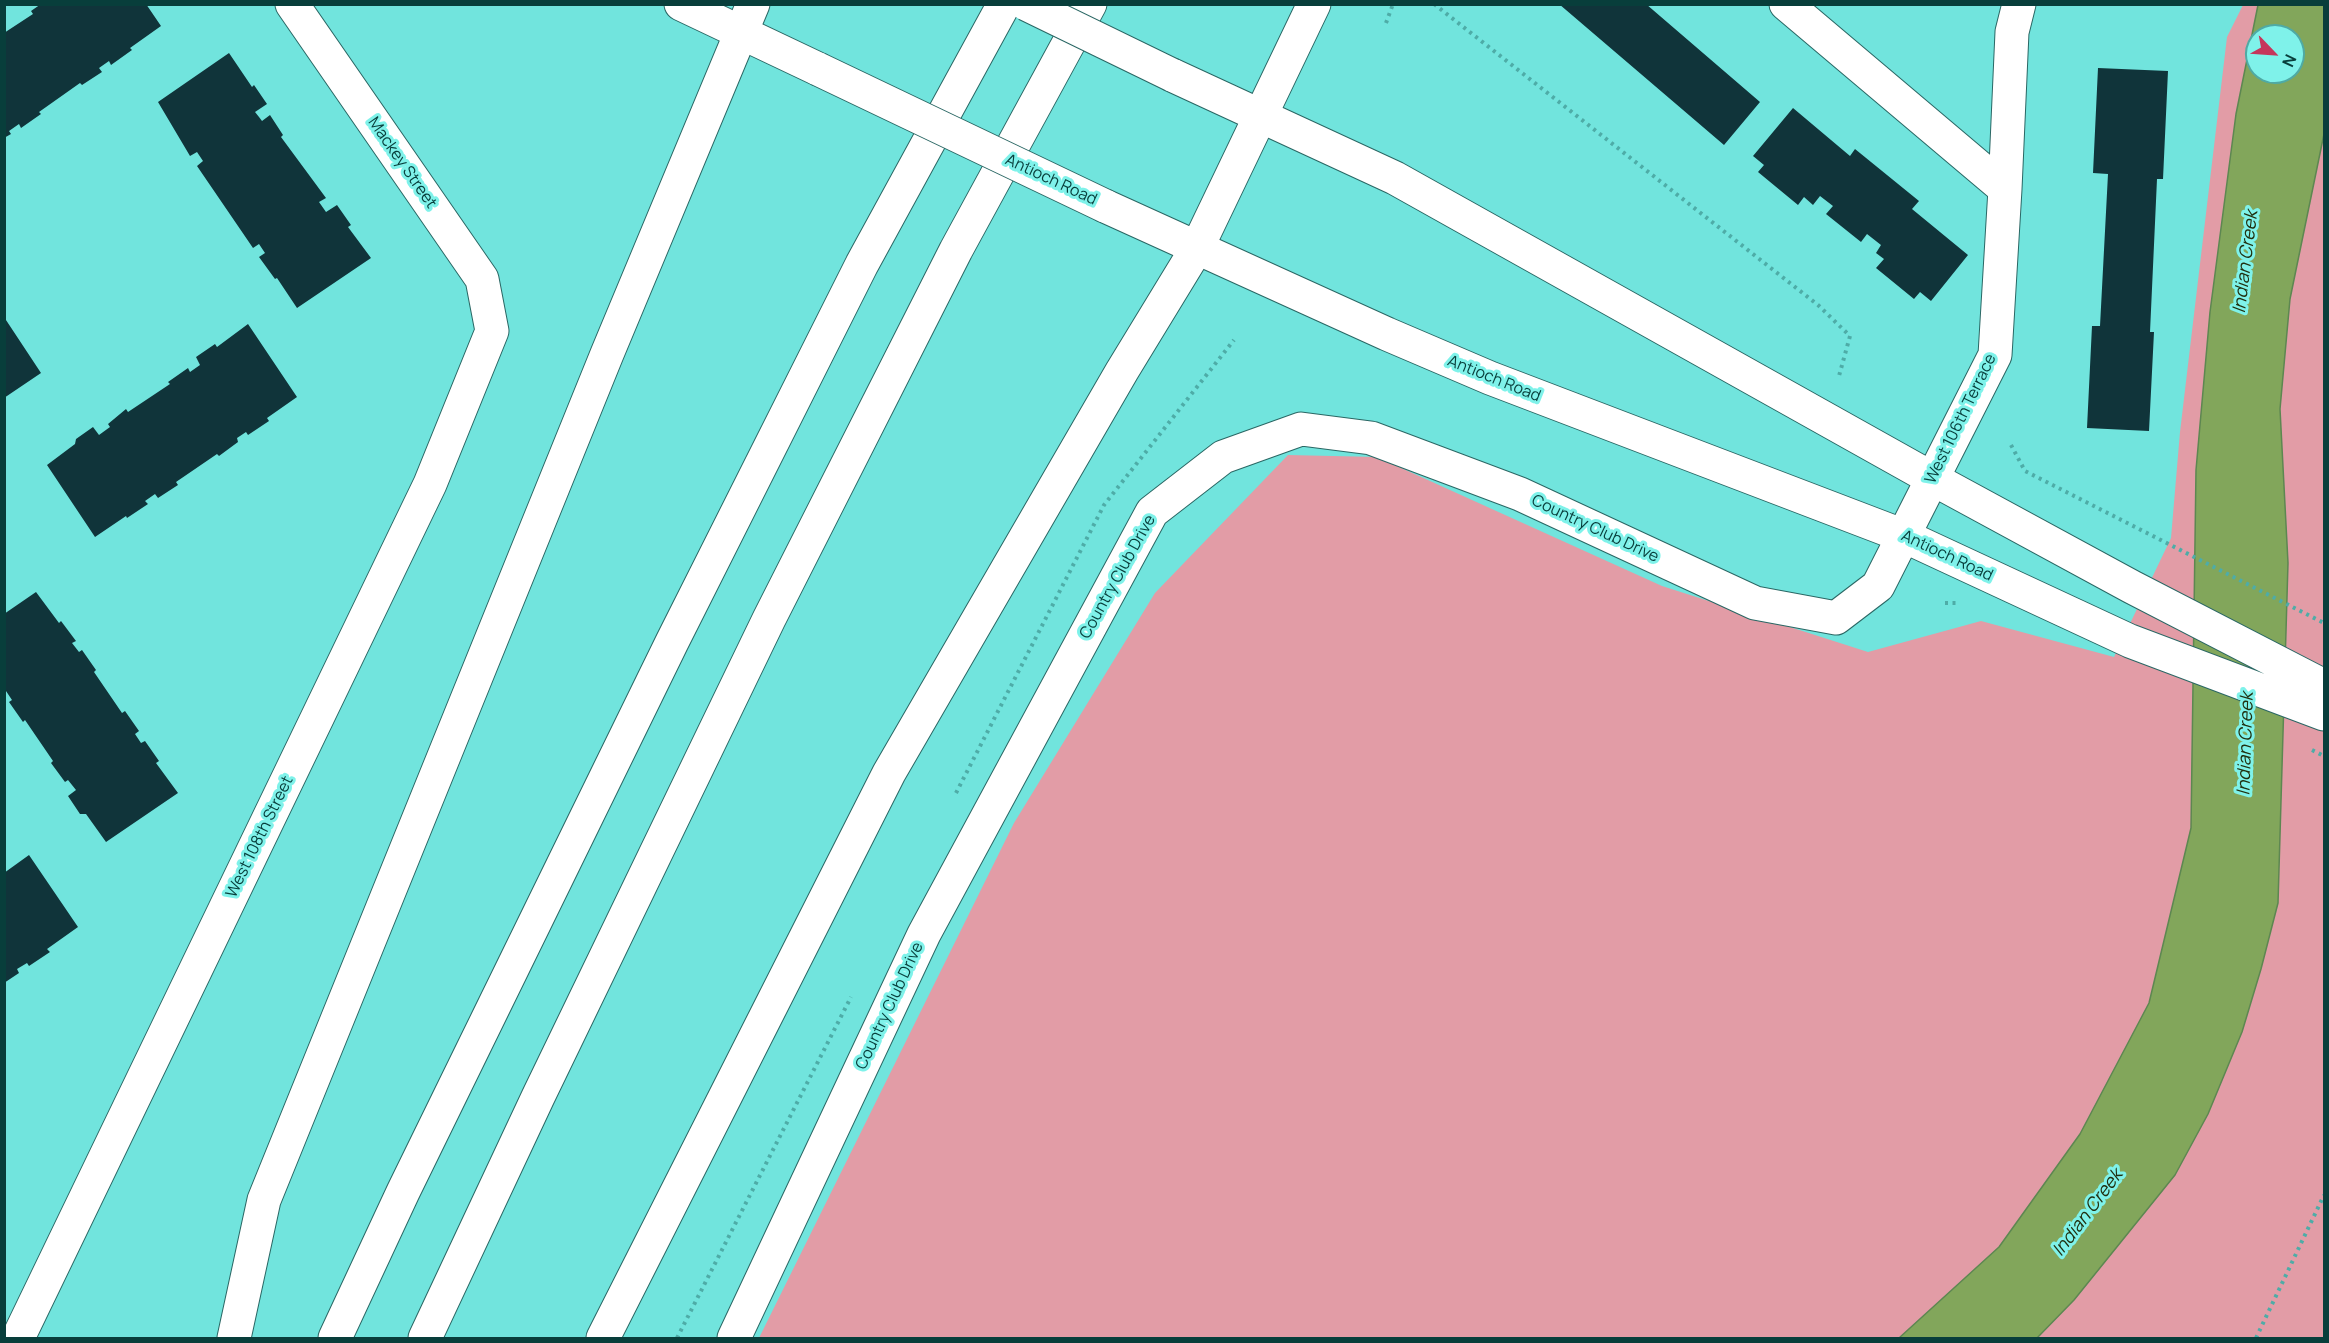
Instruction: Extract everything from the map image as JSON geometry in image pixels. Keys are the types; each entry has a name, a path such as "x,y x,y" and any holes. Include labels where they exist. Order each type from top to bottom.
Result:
{"main road":[{"name":"Mackey Street","path":"292,4 482,279 492,331"},
{"name":"Antioch Road","path":"681,4 746,18 818,69 1105,206 1387,334 1490,378 1904,536 2130,641 2325,714"},
{"path":"335,1338 409,1182 720,548 862,264 1004,4"},
{"path":"1026,4 1172,75 1395,178 1933,479 2132,587 2325,686"},
{"path":"425,1338 538,1097 769,619 956,250 1090,4"},
{"path":"603,1338 889,773 1122,371 1197,248 1314,4"},
{"path":"1786,4 2005,189"},
{"name":"West 106th Terrace","path":"1904,536 1995,355 2012,32 2019,4"},
{"path":"234,1338 264,1200 607,354 746,18"},
{"name":"West 108th Street","path":"18,1338 429,484 492,331"},
{"name":"Country Club Drive","path":"734,1338 924,934 1152,512 1223,457 1301,429 1371,438 1520,494 1755,603 1836,618 1878,586 1904,536"}],"path":[{"path":"1386,23 1393,4"},
{"path":"1434,4 1818,305 1850,336 1839,376"},
{"path":"2011,445 2025,471 2325,623"},
{"path":"2256,1338 2325,1195"}],"shaded area":[{"path":"2243,5 2324,5 2324,1338 759,1338 1014,823 1155,593 1288,455 1377,457 1662,586 1868,652 1981,621 2114,657 2171,538 2180,432 2227,37"}],"water":[{"name":"Indian Creek","path":"2258,5 2324,5 2324,134 2290,299 2280,409 2288,563 2278,903 2242,1032 2208,1114 2175,1175 2074,1300 2037,1338 1899,1338 1999,1247 2080,1134 2149,1003 2191,828 2196,470 2210,312 2236,114 2245,69 2245,84 2305,84 2305,24 2254,24"}],"building":[{"path":"41,4 146,4 161,26 111,65 109,61 99,68 102,72 82,85 80,83 39,112 41,114 21,128 19,124 9,131 11,134 4,138 4,33 33,14 31,11"},
{"path":"1559,4 1646,4 1760,102 1724,145"},
{"path":"229,53 252,87 254,85 267,104 255,112 262,121 270,115 283,135 281,137 326,198 319,202 326,212 337,205 351,225 348,227 371,258 297,308 277,278 275,279 259,257 265,253 259,244 253,248 197,166 203,161 197,152 190,156 158,102"},
{"path":"2098,68 2168,71 2163,179 2157,179 2150,332 2154,332 2149,431 2087,428 2092,326 2100,326 2108,174 2093,173"},
{"path":"1793,108 1850,156 1855,149 1919,201 1912,209 1968,255 1931,301 1920,292 1914,299 1876,268 1884,259 1876,253 1881,245 1867,234 1861,242 1826,214 1833,206 1820,196 1813,205 1804,197 1798,205 1758,172 1764,165 1753,156"},
{"path":"4,317 41,373 4,398"},
{"path":"248,324 297,397 267,418 269,421 248,435 246,432 237,438 238,442 219,456 217,454 176,482 178,485 158,498 155,494 145,501 148,504 95,537 47,465 93,427 99,435 110,427 108,424 126,409 128,412 170,384 168,382 188,368 190,372 200,365 196,357 215,344 217,347"},
{"path":"36,592 76,641 72,643 79,652 82,650 122,713 125,711 139,731 135,734 141,743 145,741 159,761 156,763 178,793 106,842 86,814 80,814 68,796 76,790 68,780 65,782 51,763 53,761 25,720 23,722 9,702 12,700 4,688 4,614"},
{"path":"29,855 78,927 47,949 50,952 29,966 27,963 17,969 19,973 4,983 4,873"}]}
